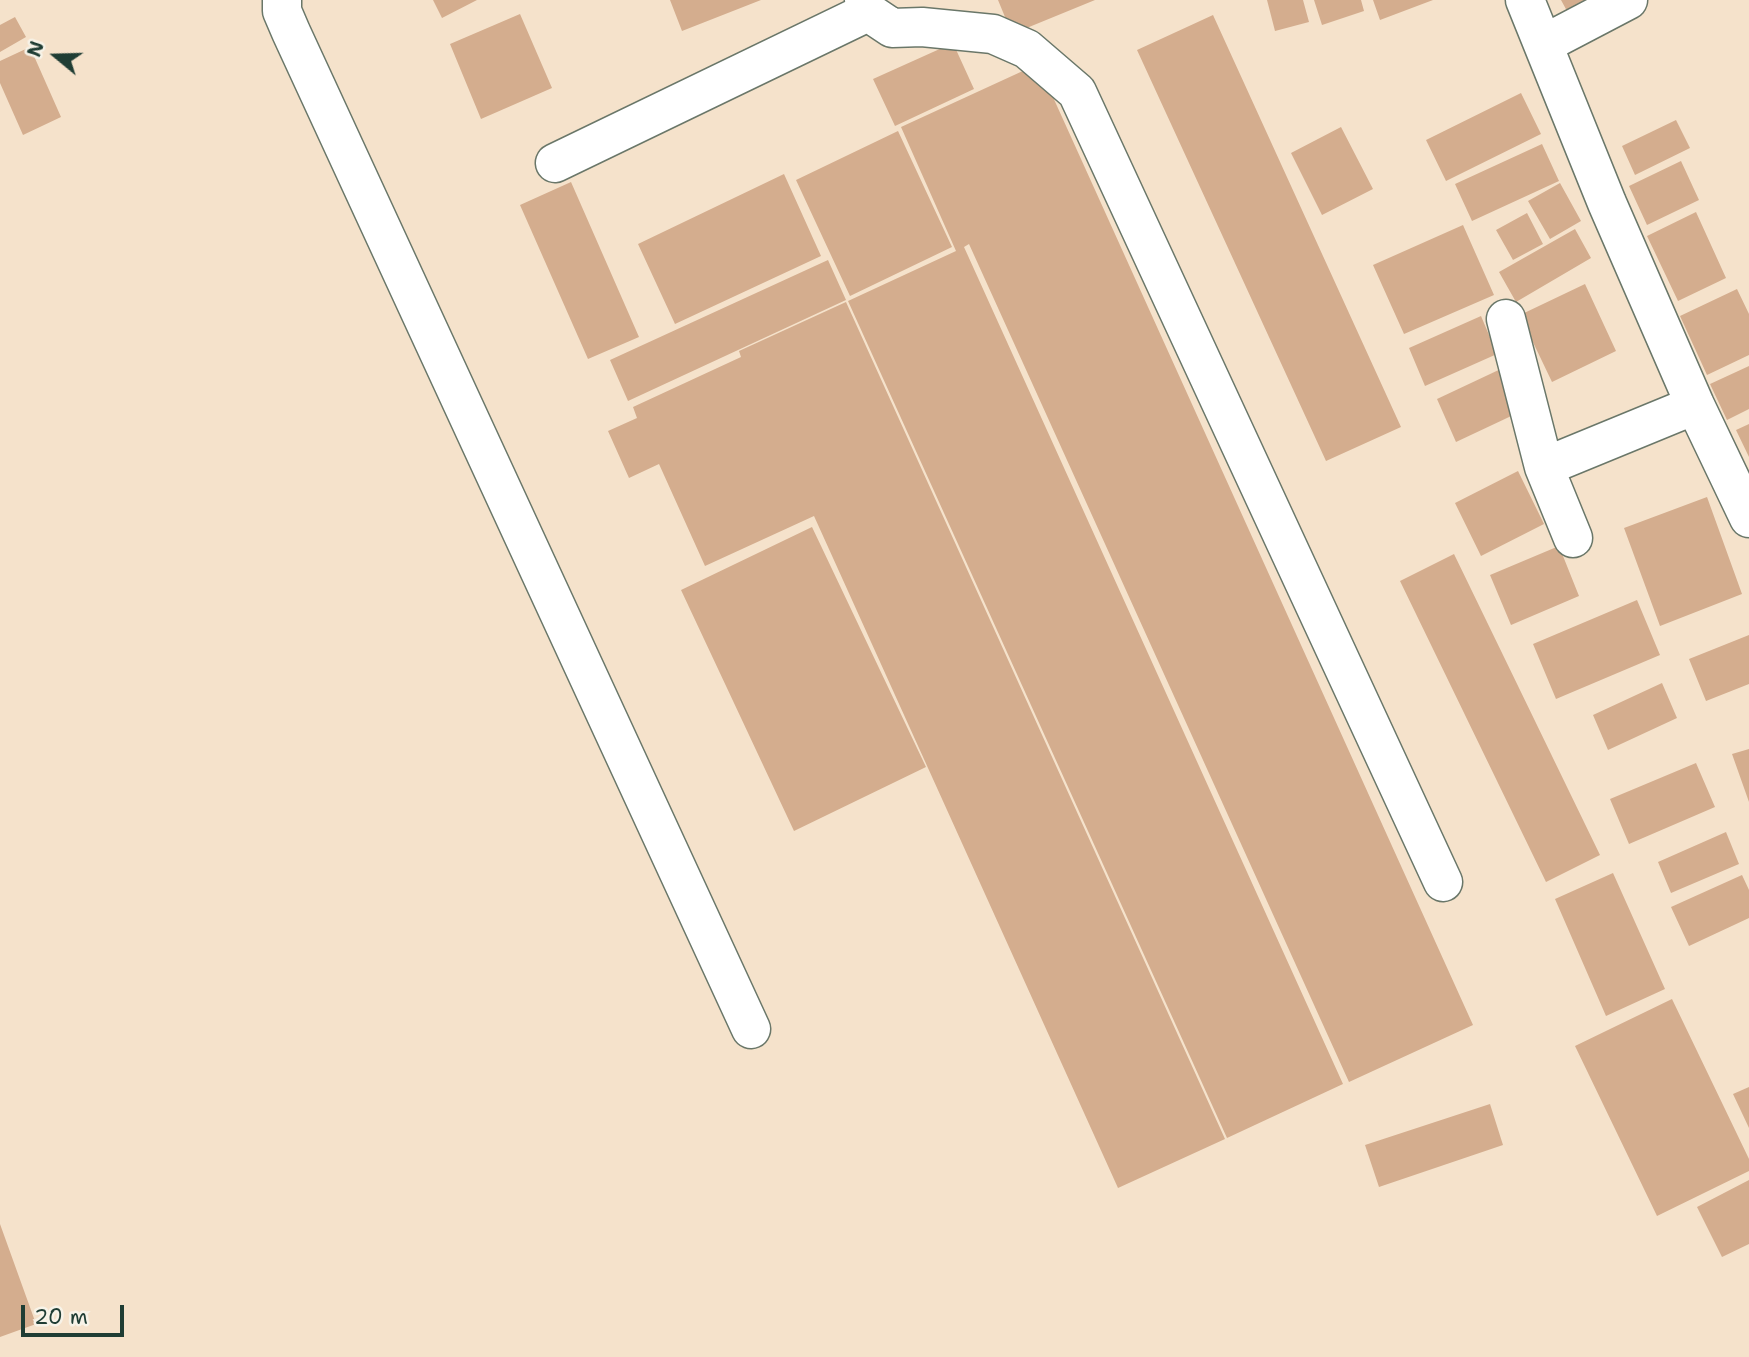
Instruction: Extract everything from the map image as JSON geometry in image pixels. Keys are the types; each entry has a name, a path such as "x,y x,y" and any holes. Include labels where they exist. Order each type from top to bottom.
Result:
{"street":[{"path":"282,0 282,11 290,32 751,1029"},
{"path":"1525,0 1607,203 1695,405 1749,518"},
{"path":"1544,44 1628,0"},
{"path":"555,163 866,6 892,28 922,27 993,34 1027,49 1077,92 1443,882"},
{"path":"1506,319 1544,467 1573,538"},
{"path":"1544,467 1695,405"}],"building":[{"path":"433,0 477,0 442,18"},
{"path":"670,0 761,0 682,31"},
{"path":"998,0 1095,0 1012,34"},
{"path":"1267,0 1303,0 1309,22 1275,31"},
{"path":"1314,0 1361,0 1364,11 1322,25"},
{"path":"1373,0 1433,0 1380,20"},
{"path":"1561,0 1586,0 1567,11"},
{"path":"520,14 552,88 481,119 450,44"},
{"path":"1213,15 1401,427 1326,461 1137,50"},
{"path":"15,17 26,37 0,52 0,25"},
{"path":"953,43 974,89 895,126 873,79"},
{"path":"30,47 61,117 23,135 0,83 0,61"},
{"path":"1038,64 1473,1025 1349,1082 969,244 964,247 1343,1084 1227,1138 848,301 956,251 901,127"},
{"path":"1521,93 1541,134 1446,181 1426,140"},
{"path":"1676,120 1690,148 1635,175 1622,146"},
{"path":"1341,127 1373,189 1322,215 1291,153"},
{"path":"898,131 952,247 850,296 796,180"},
{"path":"1542,144 1559,181 1472,221 1455,184"},
{"path":"1681,161 1699,200 1647,225 1629,186"},
{"path":"784,174 821,256 675,324 638,244"},
{"path":"571,182 639,337 588,359 520,205"},
{"path":"1560,183 1581,221 1550,239 1528,201"},
{"path":"1696,212 1726,278 1678,301 1647,236"},
{"path":"1527,213 1543,244 1513,260 1496,230"},
{"path":"1463,225 1494,295 1404,334 1373,265"},
{"path":"1575,229 1591,258 1516,302 1499,272"},
{"path":"828,260 846,300 628,401 610,360"},
{"path":"1585,284 1616,351 1552,382 1520,315"},
{"path":"1737,289 1749,314 1749,355 1707,375 1680,316"},
{"path":"846,302 1225,1139 1118,1188 814,516 705,566 659,464 629,478 608,431 637,418 633,407 741,357 739,351"},
{"path":"1481,316 1497,354 1425,386 1409,348"},
{"path":"1749,366 1749,409 1727,420 1710,384"},
{"path":"1505,367 1524,410 1456,442 1437,399"},
{"path":"1749,424 1749,457 1736,430"},
{"path":"1518,471 1544,524 1481,556 1455,503"},
{"path":"1707,497 1742,594 1660,626 1624,528"},
{"path":"812,527 926,767 794,831 681,590"},
{"path":"1559,546 1579,596 1511,625 1490,575"},
{"path":"1454,554 1600,855 1546,882 1400,581"},
{"path":"1637,600 1660,655 1556,699 1533,644"},
{"path":"1749,635 1749,684 1706,701 1689,659"},
{"path":"1662,683 1677,718 1608,750 1593,715"},
{"path":"1749,749 1749,802 1732,754"},
{"path":"1696,763 1715,807 1629,844 1610,799"},
{"path":"1726,832 1739,864 1671,893 1658,862"},
{"path":"1613,873 1665,989 1606,1016 1555,899"},
{"path":"1742,875 1749,890 1749,918 1689,946 1671,907"},
{"path":"1672,999 1749,1159 1749,1171 1657,1216 1575,1046"},
{"path":"1749,1087 1749,1128 1733,1094"},
{"path":"1490,1104 1503,1145 1379,1187 1365,1145"},
{"path":"1749,1180 1749,1244 1722,1257 1697,1207"},
{"path":"0,1224 36,1324 0,1337"}]}
